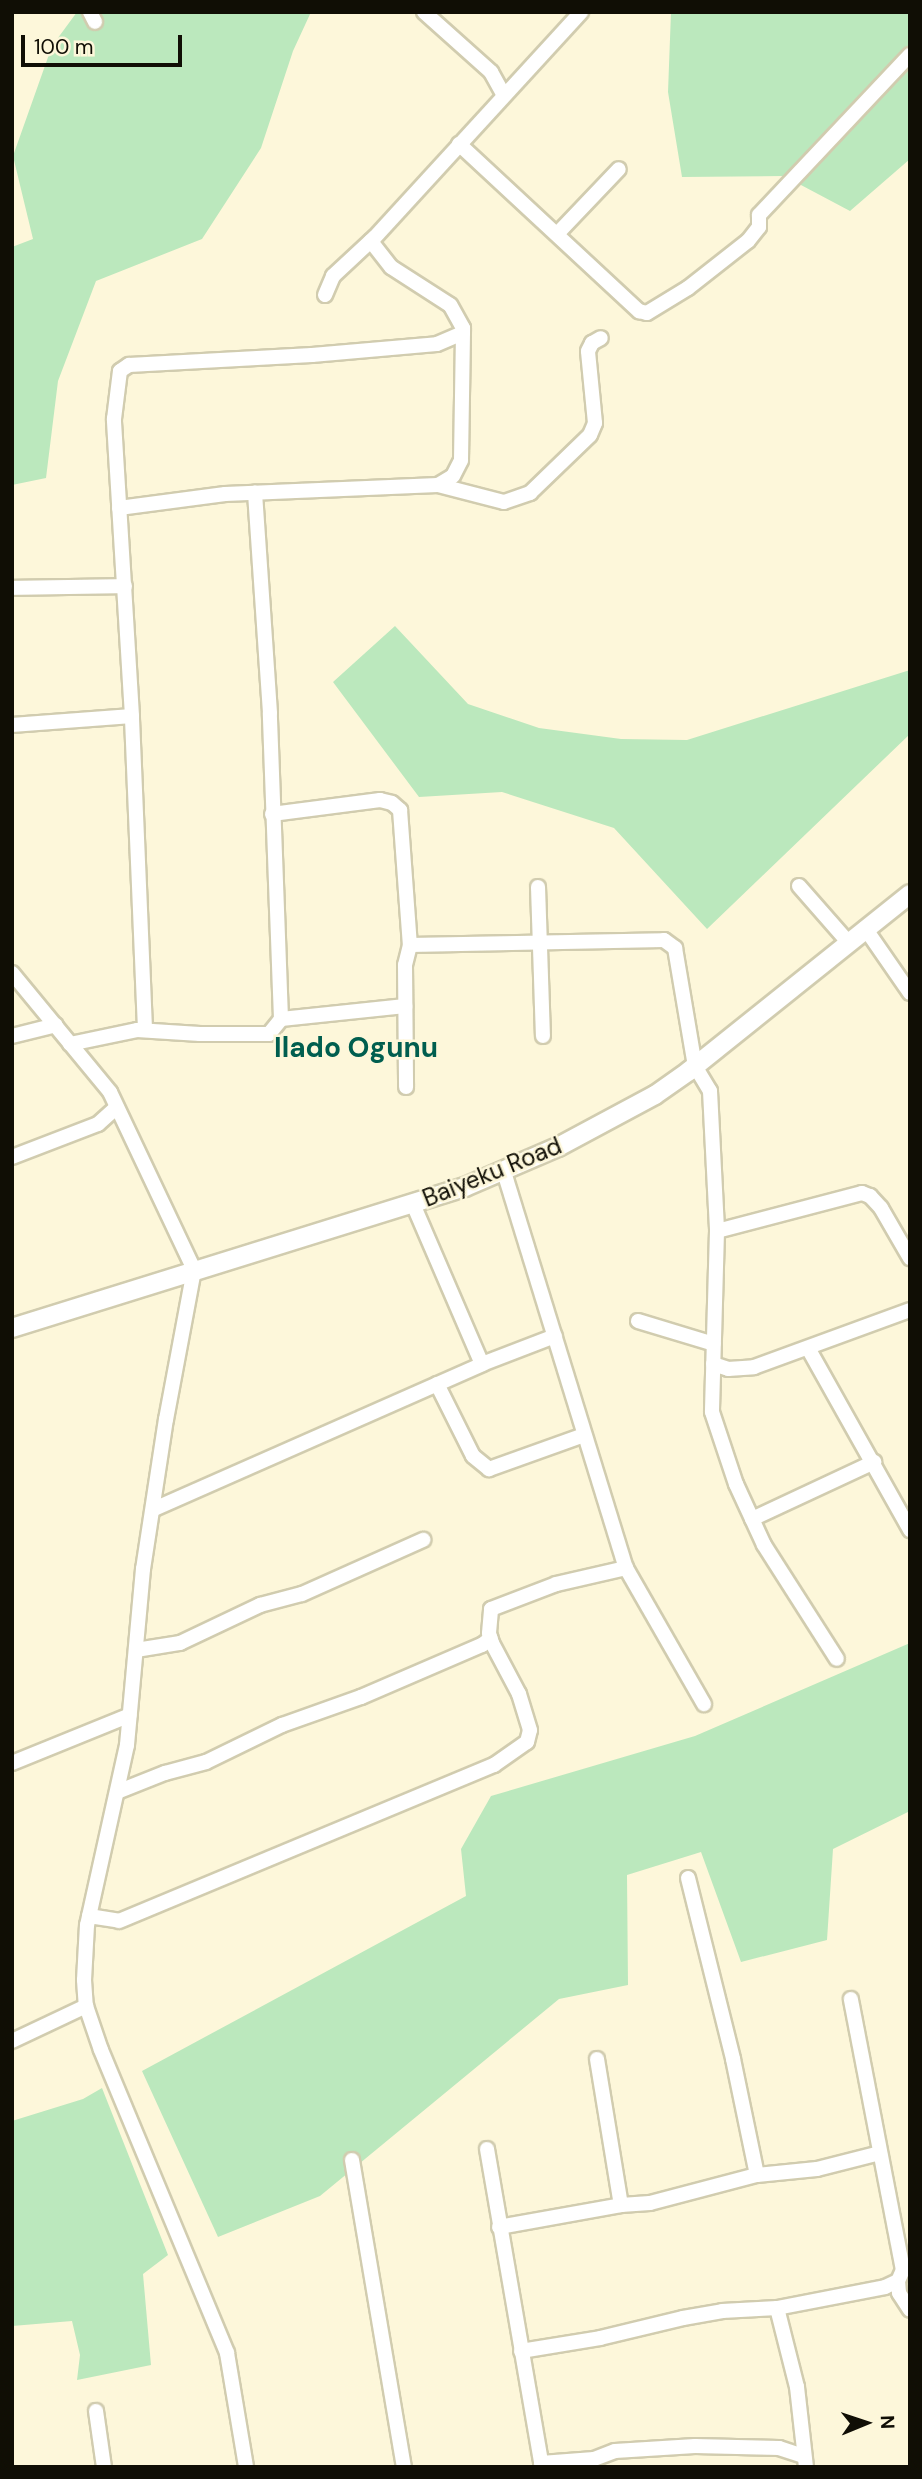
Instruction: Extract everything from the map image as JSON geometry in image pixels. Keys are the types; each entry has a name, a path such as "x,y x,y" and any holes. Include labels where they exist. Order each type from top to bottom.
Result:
{"main road":[{"name":"Baiyeku Road","path":"12,1328 413,1204 503,1172 558,1147 655,1095 910,894"}],"street":[{"path":"424,12 491,72 504,95"},
{"path":"325,295 333,276 371,241 581,12"},
{"path":"458,144 558,233 639,311 654,311 748,241 759,227 759,215 910,55"},
{"path":"558,233 619,169"},
{"path":"371,241 391,267 450,305 458,317 463,333 461,460 453,476 438,485"},
{"path":"145,1029 132,716 114,419 118,381 124,366 436,344 463,333"},
{"path":"119,508 255,493 438,485 503,502 530,493 590,435 595,423 589,351 592,343 601,338"},
{"path":"70,1044 145,1029 200,1034 269,1034 281,1019 270,713 255,493"},
{"path":"12,588 125,586"},
{"path":"12,724 132,716"},
{"path":"272,814 380,800 392,803 400,810 410,945 405,965 407,1087"},
{"path":"799,886 848,942"},
{"path":"538,887 543,1035"},
{"path":"865,928 910,993"},
{"path":"410,945 664,940 671,942 675,948 695,1066 710,1091 717,1231 712,1412 736,1484 767,1550 837,1659"},
{"path":"12,973 110,1092 194,1270 166,1419 143,1569 130,1715 117,1793 89,1916 84,1980 86,2006 134,2132 227,2353 246,2467"},
{"path":"281,1019 405,1006"},
{"path":"12,1036 56,1025"},
{"path":"12,1157 98,1124 117,1108"},
{"path":"98,1124 126,1127"},
{"path":"503,1172 626,1567 704,1704"},
{"path":"717,1231 862,1193 870,1196 881,1208 910,1258"},
{"path":"413,1204 482,1364"},
{"path":"713,1364 728,1369 754,1367 910,1310"},
{"path":"638,1321 714,1344"},
{"path":"154,1509 482,1364 555,1336"},
{"path":"808,1348 910,1530"},
{"path":"437,1384 473,1456 489,1469 584,1435"},
{"path":"752,1519 874,1462"},
{"path":"136,1650 180,1643 260,1605 302,1594 423,1540"},
{"path":"89,1916 119,1921 189,1894 351,1827 407,1799 461,1780 516,1749 529,1738 528,1718 491,1638 489,1616 493,1605 581,1576 626,1567"},
{"path":"117,1793 206,1762 282,1725 361,1697 482,1645 491,1638"},
{"path":"12,1763 130,1715"},
{"path":"688,1878 733,2059 757,2175"},
{"path":"851,1999 903,2270 894,2287"},
{"path":"12,2041 86,2006"},
{"path":"597,2059 621,2205"},
{"path":"487,2149 542,2465 594,2459 615,2452 695,2446 779,2448 805,2461"},
{"path":"499,2227 621,2205 650,2203 757,2175 817,2169 880,2153"},
{"path":"352,2160 404,2467"},
{"path":"521,2351 600,2337 696,2315 777,2308 894,2287"},
{"path":"894,2287 910,2310"},
{"path":"777,2308 797,2387 805,2461"},
{"path":"96,2411 104,2467"}],"green space":[{"path":"77,12 311,12 293,51 261,148 202,239 96,281 58,381 46,478 12,485 12,247 33,239 13,156 52,46"},
{"path":"671,12 910,12 910,159 850,211 784,176 682,177 668,92"},
{"path":"395,626 468,704 539,728 621,739 687,740 910,670 910,734 707,929 614,828 502,792 419,797 333,682"},
{"path":"910,1643 910,1811 833,1849 827,1940 741,1962 701,1852 627,1875 628,1985 559,1999 320,2196 218,2237 142,2071 466,1896 461,1849 491,1796 695,1736"},
{"path":"102,2088 168,2255 143,2274 151,2365 77,2380 80,2355 72,2321 12,2326 12,2121 83,2099"}],"district":[{"name":"Ilado Ogunu","path":"356,1048"}]}
